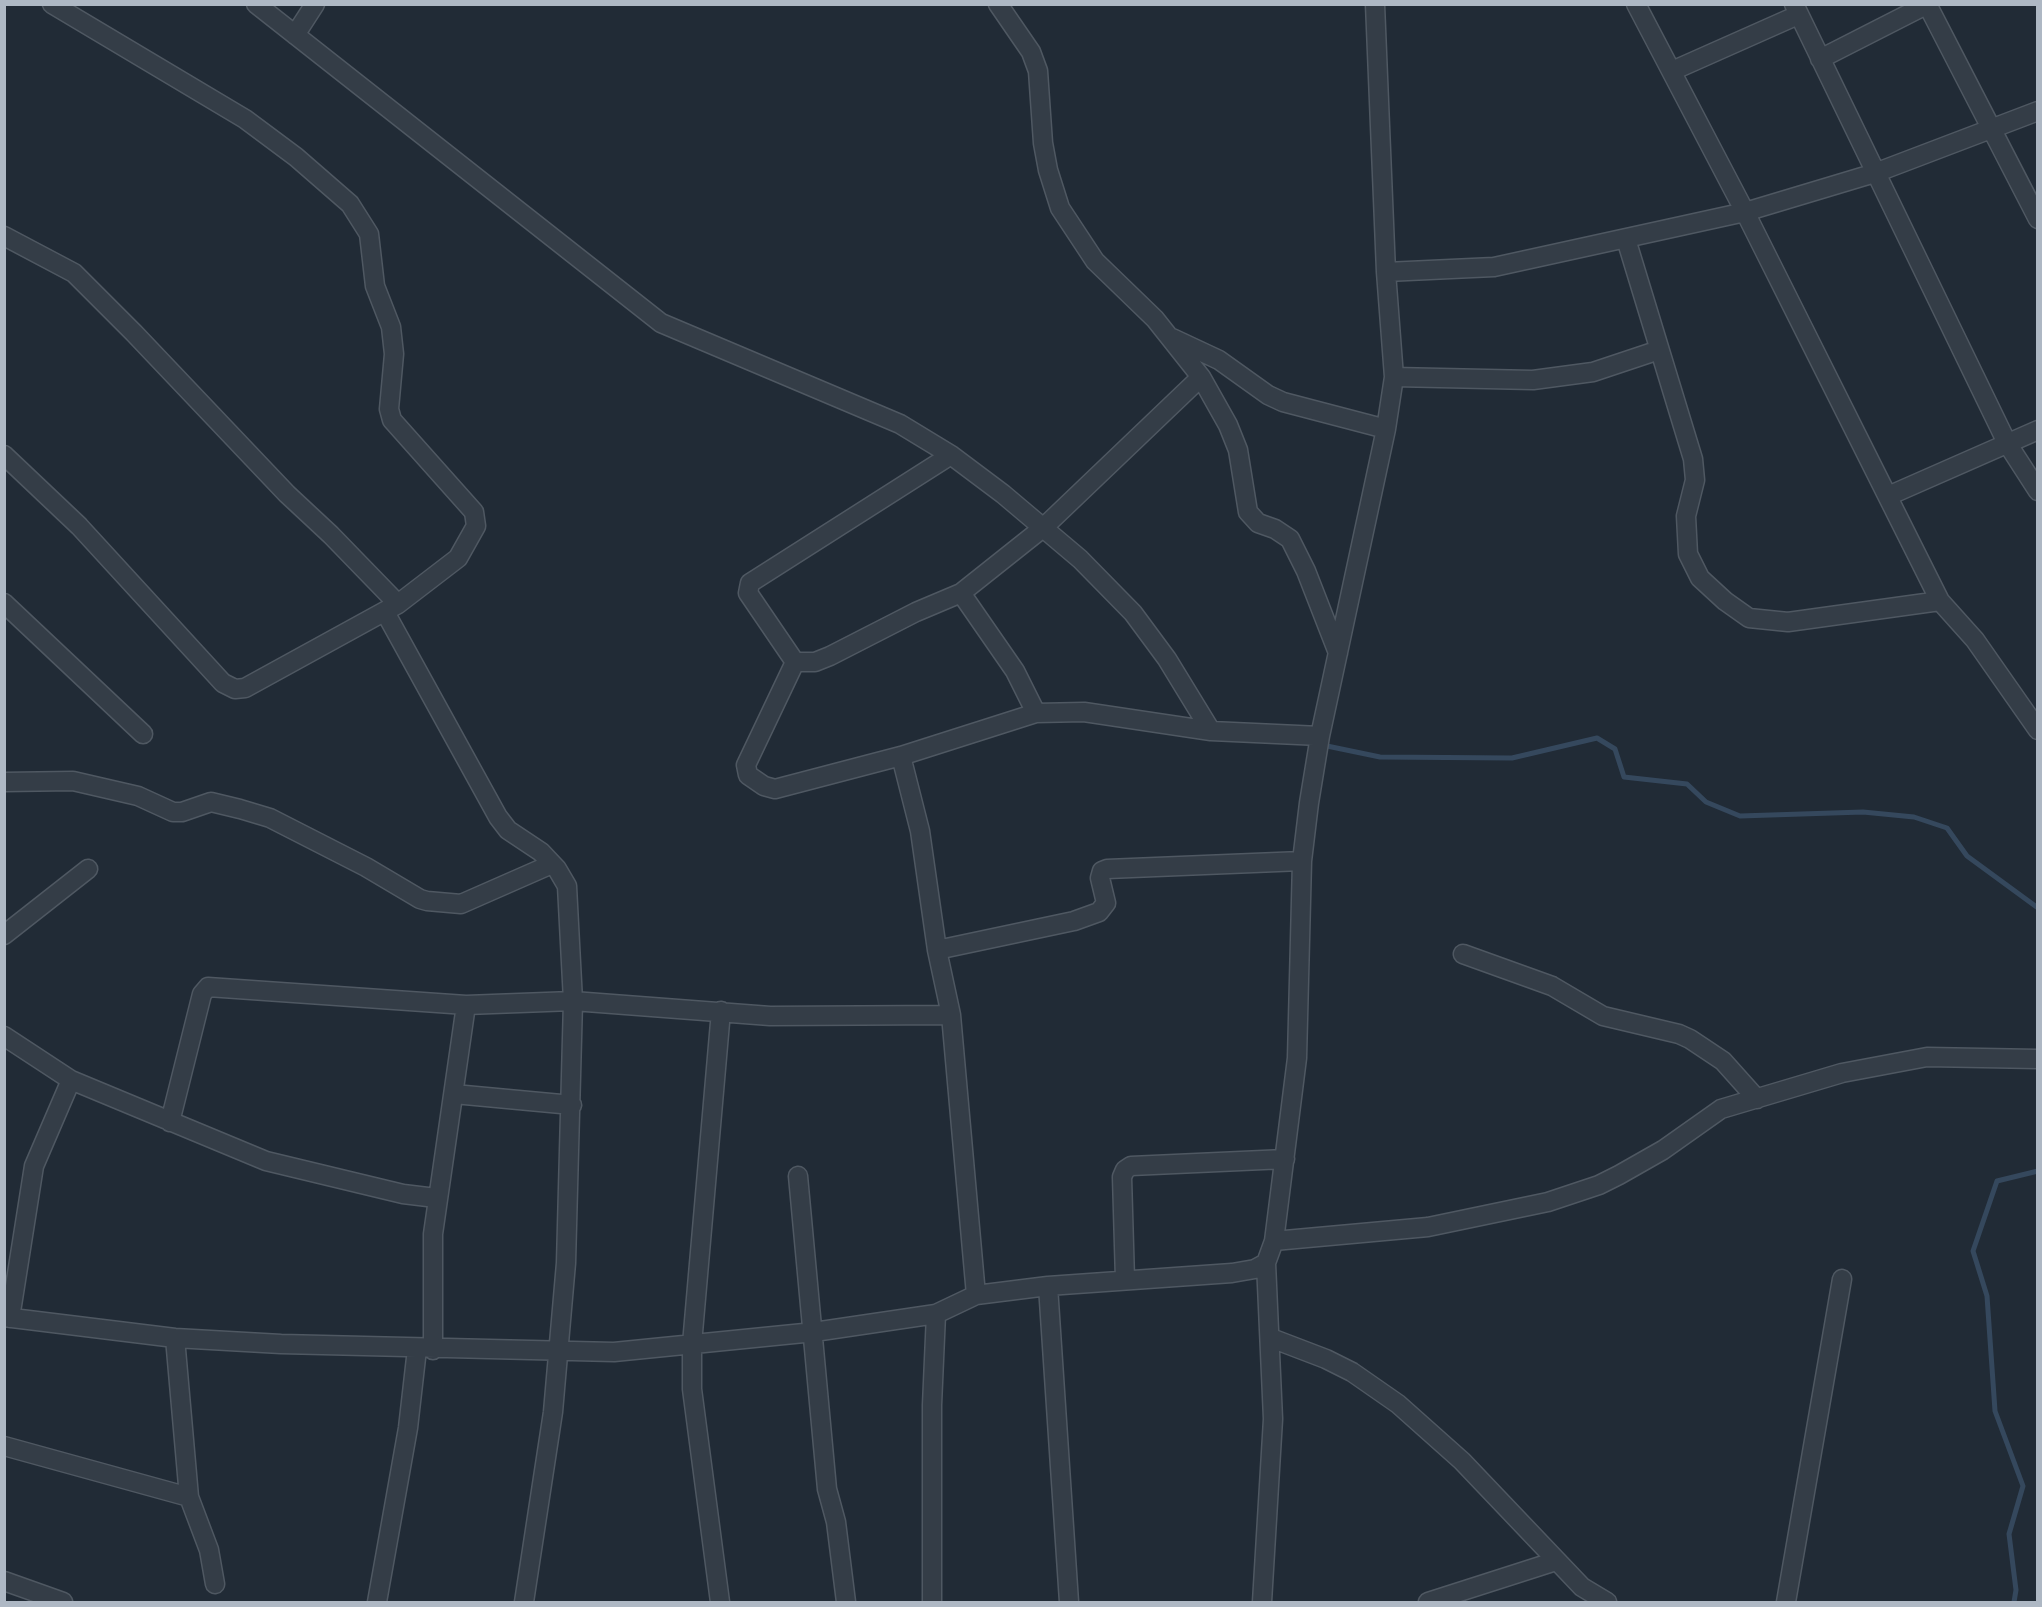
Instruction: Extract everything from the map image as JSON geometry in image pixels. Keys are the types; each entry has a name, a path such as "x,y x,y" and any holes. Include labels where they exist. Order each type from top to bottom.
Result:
{"street":[{"path":"4,455 79,526 223,683 235,689 245,688 392,608 458,558 476,526 474,512 392,420 389,409 394,354 391,327 375,286 369,234 350,204 296,157 245,119 52,4"},
{"path":"256,4 661,323 900,424 951,455 1044,527 1105,583 1133,613 1167,659 1211,731"},
{"path":"295,35 315,4"},
{"path":"998,4 1031,52 1038,71 1043,144 1048,170 1060,208 1095,261 1170,338 1201,377 1228,425 1238,450 1248,512 1258,523 1290,538 1306,571 1338,652"},
{"path":"1262,1602 1273,1419 1266,1263 1274,1241 1297,1058 1302,861 1320,736 1386,429 1394,377 1386,272 1375,4"},
{"path":"1636,4 1745,212 1940,601 1975,640 2037,730"},
{"path":"1821,59 1927,5 2037,219"},
{"path":"1672,71 1796,10 2007,443 2037,491"},
{"path":"1386,272 1494,267 1745,212 1875,173 2037,111"},
{"path":"4,236 74,273 287,494 331,535 392,608 498,817 508,830 541,852 567,886 573,1001 572,1106 566,1263 540,1512 524,1602"},
{"path":"1626,239 1688,438 1694,470 1694,495 1686,516 1689,554 1700,578 1725,601 1749,618 1788,622 1940,601"},
{"path":"1170,338 1219,360 1268,395 1283,402 1386,429"},
{"path":"1394,377 1533,380 1593,372 1659,350"},
{"path":"795,662 815,662 830,656 916,612 961,593 1044,527 1201,377"},
{"path":"1888,496 2037,430"},
{"path":"795,662 748,593 750,583 951,455"},
{"path":"961,593 1016,671 1036,713"},
{"path":"4,603 143,734"},
{"path":"795,662 746,765 748,775 754,781 775,789 901,756 1036,713 1084,712 1211,731 1320,736"},
{"path":"901,756 920,831 937,950 951,1015 976,1295"},
{"path":"4,782 73,781 138,796 173,812 182,812 211,802 240,809 270,818 427,901 461,904 552,864"},
{"path":"937,950 1074,921 1099,912 1106,903 1100,878 1102,871 1107,869 1302,861"},
{"path":"4,935 88,869"},
{"path":"1463,954 1546,984 1603,1016 1684,1036 1723,1061 1757,1099"},
{"path":"170,1122 202,994 208,987 466,1005 573,1001 770,1016 951,1015"},
{"path":"377,1602 408,1428 425,1349 436,1198 454,1094 466,1005"},
{"path":"720,1602 692,1389 692,1344 721,1011"},
{"path":"4,1036 71,1080 266,1161 403,1194 436,1198"},
{"path":"1274,1241 1428,1227 1548,1202 1599,1185 1663,1150 1721,1109 1842,1073 1901,1060 1950,1055 2037,1059"},
{"path":"71,1080 34,1166 7,1318 175,1338 425,1349 614,1352 814,1332 936,1314 976,1295 1048,1286 1232,1273 1255,1269 1266,1263"},
{"path":"454,1094 572,1106"},
{"path":"1125,1280 1122,1177 1125,1170 1131,1166 1286,1159"},
{"path":"798,1176 827,1489 836,1522 844,1569 846,1602"},
{"path":"1786,1602 1842,1279"},
{"path":"1048,1286 1061,1516 1069,1602"},
{"path":"932,1602 931,1431 936,1314"},
{"path":"175,1338 189,1497 209,1550 215,1584"},
{"path":"1270,1338 1326,1359 1352,1372 1398,1404 1462,1461 1582,1587 1607,1602"},
{"path":"4,1446 189,1497"},
{"path":"1428,1602 1556,1561"},
{"path":"4,1581 63,1602"}],"waterway":[{"path":"1327,746 1380,757 1512,758 1597,738 1615,749 1624,777 1687,784 1706,802 1740,816 1863,812 1914,817 1947,828 1967,856 2038,908"},
{"path":"2014,1602 2016,1590 2009,1534 2023,1486 1995,1411 1987,1296 1973,1251 1997,1181 2038,1171"}]}
